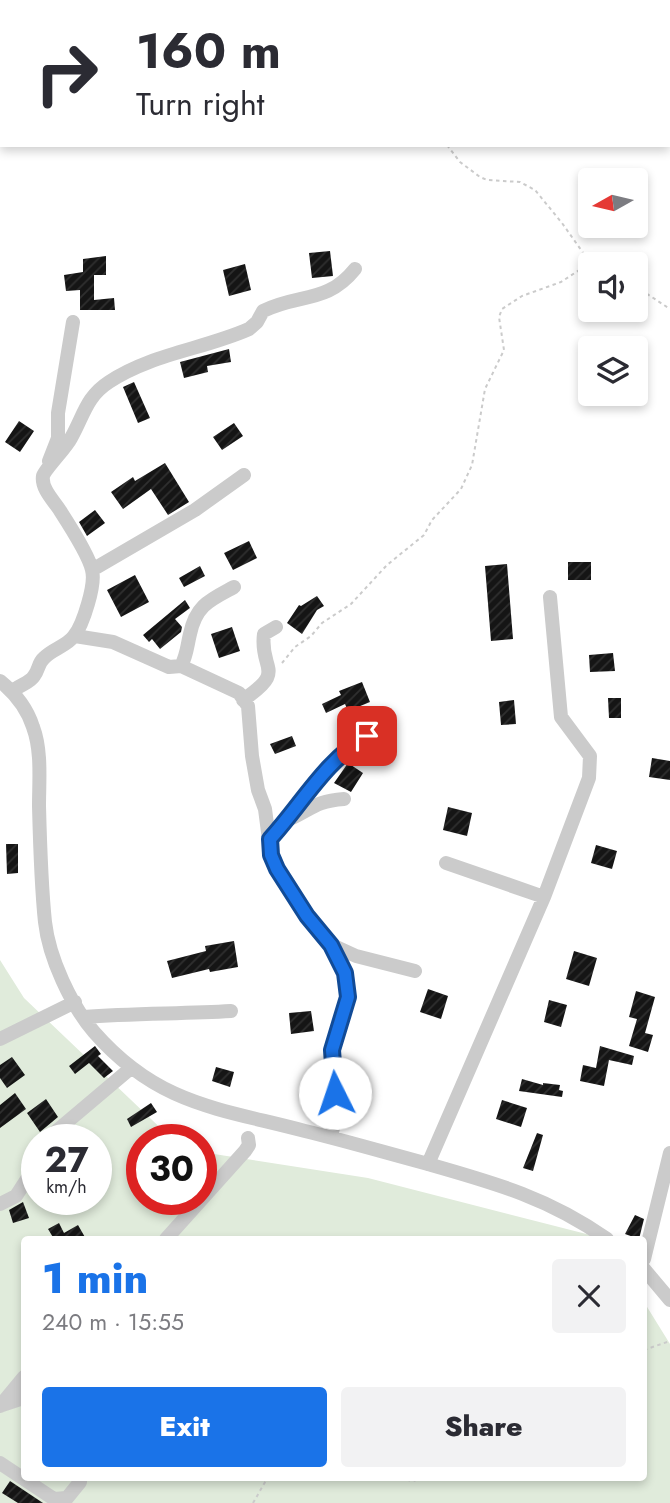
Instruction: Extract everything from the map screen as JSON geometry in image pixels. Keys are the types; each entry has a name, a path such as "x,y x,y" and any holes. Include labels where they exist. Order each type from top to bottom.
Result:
{"street":[{"path":"46,469 58,458 71,438 88,401 107,383 133,368 249,329 263,311 328,292 342,284 355,268"},
{"path":"13,691 20,684 32,679 37,673 38,664 45,656 75,636 88,607 92,570 74,532 44,487 43,477 58,438 58,413 73,322"},
{"path":"92,570 194,510 244,475"},
{"path":"181,666 187,654 197,612 207,601 234,587"},
{"path":"428,1164 544,897 589,778 590,756 561,717 550,597"},
{"path":"243,699 267,680 269,669 263,644 264,634 276,627"},
{"path":"75,636 113,642 169,667 181,666 239,693 248,706 252,756 258,790 265,809 271,855 307,916 331,945 345,973 348,997 332,1050 336,1114 331,1137"},
{"path":"0,681 13,691 26,709 35,730 45,923 57,966 92,1030 131,1068 158,1087 179,1097 428,1164 520,1192 560,1209 602,1236"},
{"path":"270,839 288,820 310,787 335,760 348,747 367,736"},
{"path":"288,820 325,800 344,799"},
{"path":"446,863 544,897"},
{"path":"331,945 356,956 415,971"},
{"path":"0,1039 75,1002"},
{"path":"84,1017 123,1013 230,1011"},
{"path":"65,1124 131,1068"},
{"path":"217,1172 248,1138 260,1119"},
{"path":"169,1236 245,1151 249,1145 248,1138"},
{"path":"647,1247 670,1153"},
{"path":"0,1203 16,1196 21,1188"},
{"path":"157,1236 177,1215"},
{"path":"647,1273 670,1300"},
{"path":"0,1406 21,1381"},
{"path":"0,1406 21,1398"},
{"path":"0,1463 21,1477"},
{"path":"27,1481 54,1499 67,1498 80,1482"}],"path":[{"path":"448,147 460,162 480,177 487,180 520,182 535,190 582,252"},
{"path":"269,669 280,667 295,647 322,623 351,604 387,565 424,535 432,520 461,489 472,466 485,388 504,351 499,317 502,309 523,296 561,282 578,271"},
{"path":"648,295 670,309"},
{"path":"647,1349 670,1342"},
{"path":"253,1503 266,1481"}],"green space":[{"path":"0,960 24,998 156,1124 126,1124 126,1215 217,1215 217,1154 368,1178 594,1236 21,1236 21,1481 647,1481 647,1307 670,1344 670,1503 0,1503"}],"building":[{"path":"330,251 333,276 312,278 309,253"},
{"path":"106,256 106,275 94,275 94,300 114,298 115,310 80,310 80,290 66,291 64,275 83,272 83,259"},
{"path":"245,264 251,290 229,296 223,270"},
{"path":"229,349 231,362 207,366 208,372 184,378 180,362"},
{"path":"134,382 150,418 138,423 123,387"},
{"path":"19,421 34,431 20,452 5,442"},
{"path":"234,423 243,436 222,450 213,437"},
{"path":"165,463 189,502 168,515 151,489 123,509 111,492 133,477 135,481"},
{"path":"95,510 105,523 87,536 79,522"},
{"path":"249,541 257,558 233,570 224,553"},
{"path":"568,562 591,562 591,580 568,580"},
{"path":"507,564 513,639 491,641 485,566"},
{"path":"200,566 205,576 184,587 179,578"},
{"path":"135,575 149,602 121,617 107,590"},
{"path":"317,596 324,606 317,610 302,634 287,623 299,605"},
{"path":"185,600 190,608 175,619 182,627 181,632 160,649 152,639 149,642 143,635"},
{"path":"232,627 240,651 219,658 211,634"},
{"path":"613,653 615,671 590,672 589,655"},
{"path":"362,682 370,702 348,711 345,704 326,713 322,704 341,695 339,691"},
{"path":"608,698 621,698 621,718 609,718"},
{"path":"514,700 516,724 501,725 499,702"},
{"path":"292,736 296,746 275,754 270,744"},
{"path":"652,758 670,761 670,780 649,777"},
{"path":"348,763 363,773 351,792 334,783"},
{"path":"448,807 472,813 467,836 443,830"},
{"path":"6,844 18,844 18,873 7,874"},
{"path":"596,845 617,851 612,869 591,863"},
{"path":"234,941 238,967 210,972 209,969 172,978 167,961 206,951 205,946"},
{"path":"574,951 597,958 589,986 566,979"},
{"path":"428,989 448,996 441,1019 420,1012"},
{"path":"636,991 655,997 645,1033 653,1035 648,1052 629,1046 637,1019 629,1017"},
{"path":"549,1000 567,1005 561,1027 544,1022"},
{"path":"311,1011 314,1031 291,1034 289,1013"},
{"path":"95,1046 101,1054 98,1056 113,1071 104,1078 89,1063 75,1074 69,1066"},
{"path":"600,1046 634,1056 632,1065 609,1060 604,1086 580,1081 583,1065 596,1068"},
{"path":"12,1057 25,1075 7,1088 0,1078 0,1065"},
{"path":"216,1067 234,1072 230,1087 212,1081"},
{"path":"522,1079 543,1085 560,1085 562,1097 519,1091"},
{"path":"15,1093 26,1109 0,1128 0,1105"},
{"path":"46,1099 58,1117 50,1124 35,1124 27,1113"},
{"path":"502,1100 527,1108 521,1127 496,1119"},
{"path":"151,1103 157,1112 136,1124 130,1124 127,1119"},
{"path":"537,1133 543,1135 533,1171 523,1168"},
{"path":"21,1203 21,1215 28,1215 29,1218 13,1223 9,1210"},
{"path":"635,1215 644,1219 640,1236 625,1234"},
{"path":"59,1223 64,1233 78,1225 84,1236 52,1236 48,1229"},
{"path":"10,1481 43,1503 18,1503 2,1493"}],"route":[{"path":"335,1093 332,1050 348,997 345,973 331,945 307,916 277,869 271,855 270,839 288,820 310,787 335,760 348,747 367,736"}]}
